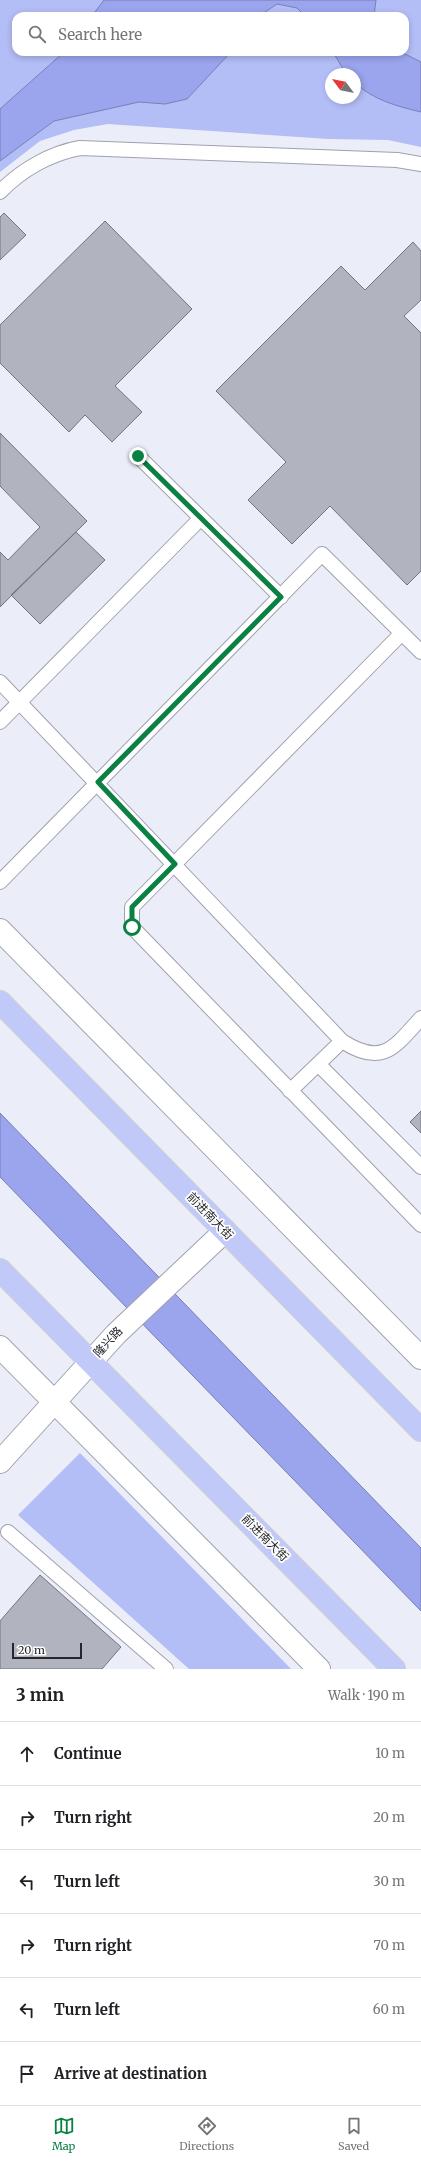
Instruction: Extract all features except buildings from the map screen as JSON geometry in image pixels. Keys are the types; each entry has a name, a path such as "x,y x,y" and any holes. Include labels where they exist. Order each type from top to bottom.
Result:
{"main road":[{"name":"前进南大街","path":"0,1002 421,1430"},
{"name":"前进南大街","path":"0,1270 394,1669"}],"street":[{"path":"0,930 421,1358"},
{"name":"隆兴路","path":"0,1462 116,1334 225,1231"},
{"path":"0,1347 319,1669"}],"lane":[{"path":"0,192 10,182 33,166 66,150 80,148 397,160 421,164"},
{"path":"138,456 281,597"},
{"path":"0,722 201,518"},
{"path":"0,882 322,554 421,652"},
{"path":"402,633 132,907 132,927 421,1225"},
{"path":"0,682 98,782 342,1040 355,1049 368,1054 385,1052 396,1045 421,1018"},
{"path":"290,1091 342,1040"},
{"path":"318,1064 421,1168"},
{"path":"8,1532 166,1669"}],"shaded area":[{"path":"0,0 104,0 95,12 12,12 12,56 60,56 0,109"},
{"path":"104,0 376,0 374,12 301,12 297,8 277,4 265,12 95,12"},
{"path":"376,0 421,0 421,62 409,56 409,12 374,12"},
{"path":"277,4 297,8 301,12 265,12"},
{"path":"60,56 227,56 187,99 165,104 139,102 54,121 0,161 0,109"},
{"path":"227,56 335,56 342,68 325,68 325,104 361,104 361,88 394,105 421,112 421,147 388,140 328,139 108,124 74,130 40,141 0,172 0,161 54,121 139,102 165,104 187,99"},
{"path":"335,56 409,56 421,62 421,112 386,102 362,89 361,68 342,68"},
{"path":"0,1113 421,1548 421,1611 0,1177"},
{"path":"80,1453 291,1669 189,1669 18,1515"}],"route":[{"path":"132,927 132,907 175,864 98,782 281,597 138,456"}]}
